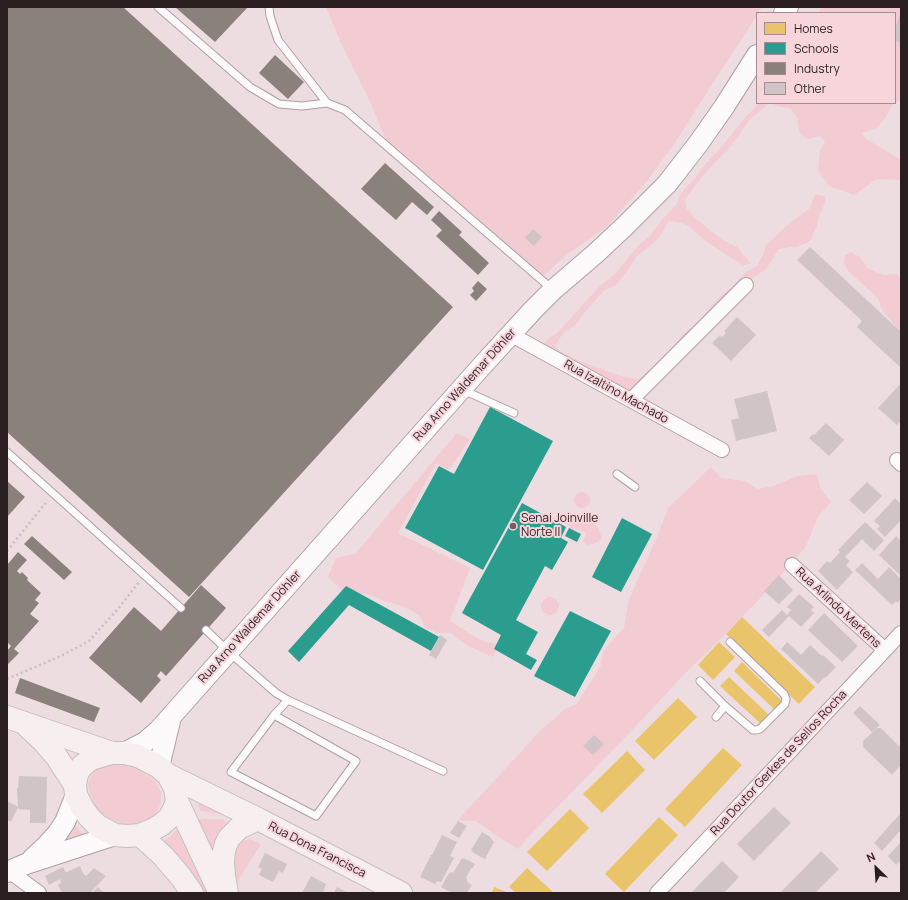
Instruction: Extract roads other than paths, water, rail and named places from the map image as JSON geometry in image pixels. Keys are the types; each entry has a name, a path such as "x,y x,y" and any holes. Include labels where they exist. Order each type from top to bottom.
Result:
{"main road":[{"name":"Rua Arno Waldemar Döhler","path":"118,753 145,742 159,730 510,334 553,290 615,236 667,184 716,120 756,58"},
{"name":"Rua Arno Waldemar Döhler","path":"163,771 172,716"},
{"path":"15,720 118,753 138,756 163,771 175,788 177,801 220,893"},
{"path":"15,720 44,742 56,756 76,790 82,808 89,817 98,826 115,835 140,835 152,830 161,825 168,818 177,801"},
{"path":"14,869 48,845 65,822 76,790 77,774 82,766 101,756 118,753"},
{"name":"Rua Dona Francisca","path":"163,771 401,893"},
{"name":"Rua Dona Francisca","path":"177,801 234,808"},
{"path":"227,893 223,861 226,844 229,838 239,828 258,819"},
{"path":"14,869 115,835"},
{"path":"140,835 181,877 192,893"}],"street":[{"path":"631,400 746,285"},
{"name":"Rua Izaltino Machado","path":"510,334 722,450"},
{"name":"Rua Arlindo Mertens","path":"792,565 885,650"},
{"name":"Rua Doutor Gerkes de Sellos Rocha","path":"657,893 901,634"},
{"path":"14,869 39,893"}],"lane":[{"path":"158,7 250,87 279,104 302,106 328,103"},
{"path":"269,7 270,16 278,40 328,103 344,110 553,290"},
{"path":"461,389 514,412"},
{"path":"7,452 181,608"},
{"path":"617,474 635,487"},
{"path":"206,630 276,694 443,771"},
{"path":"700,681 725,706 753,730 760,729 785,704 786,699 784,694 730,642"},
{"path":"274,715 356,761 316,816 231,772 274,715 288,700"},
{"path":"716,717 725,706"}],"place":[{"name":"Senai Joinville Norte II","path":"513,526"}]}
